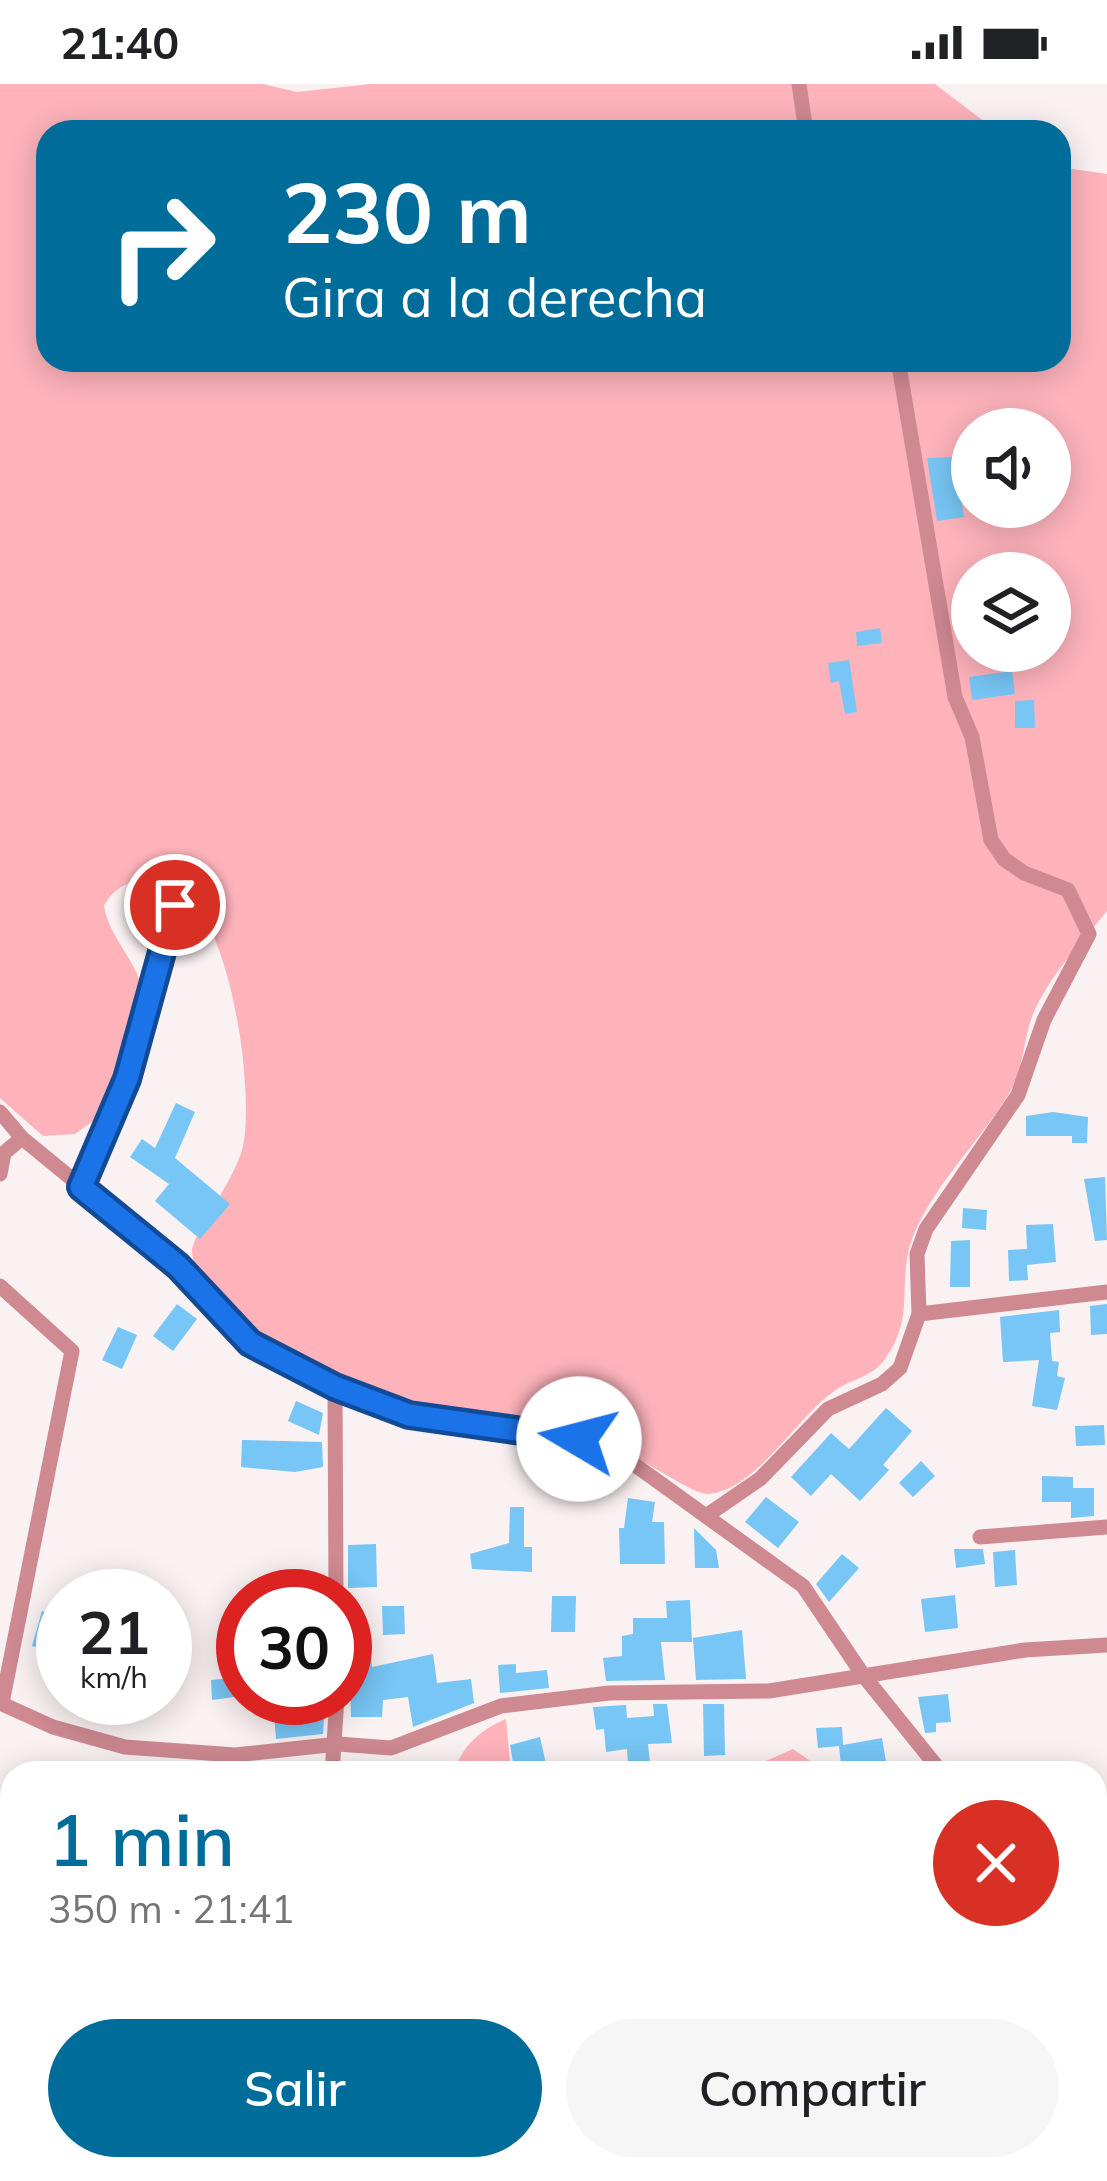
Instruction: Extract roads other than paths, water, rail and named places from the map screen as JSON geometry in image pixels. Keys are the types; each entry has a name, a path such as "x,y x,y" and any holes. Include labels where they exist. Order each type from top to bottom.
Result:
{"street":[{"path":"799,84 804,120"},
{"path":"706,1516 760,1479 828,1409 882,1384 900,1368 919,1314 917,1254 926,1229 1018,1095 1044,1020 1089,934 1068,890 1024,873 1004,859 992,840 972,736 955,697 900,372"},
{"path":"81,1187 127,1079 175,905"},
{"path":"0,1112 22,1138 178,1266 250,1343 335,1387 409,1415 579,1439 616,1452 803,1586 863,1675 932,1761"},
{"path":"0,1174 4,1153 22,1138"},
{"path":"0,1286 72,1351 1,1703 53,1727 125,1747 235,1755 338,1744 391,1748 420,1742 501,1706 609,1694 769,1690 1025,1650 1107,1645"},
{"path":"919,1314 1107,1292"},
{"path":"335,1387 336,1569"},
{"path":"980,1537 1107,1527"},
{"path":"334,1761 338,1725"}]}
